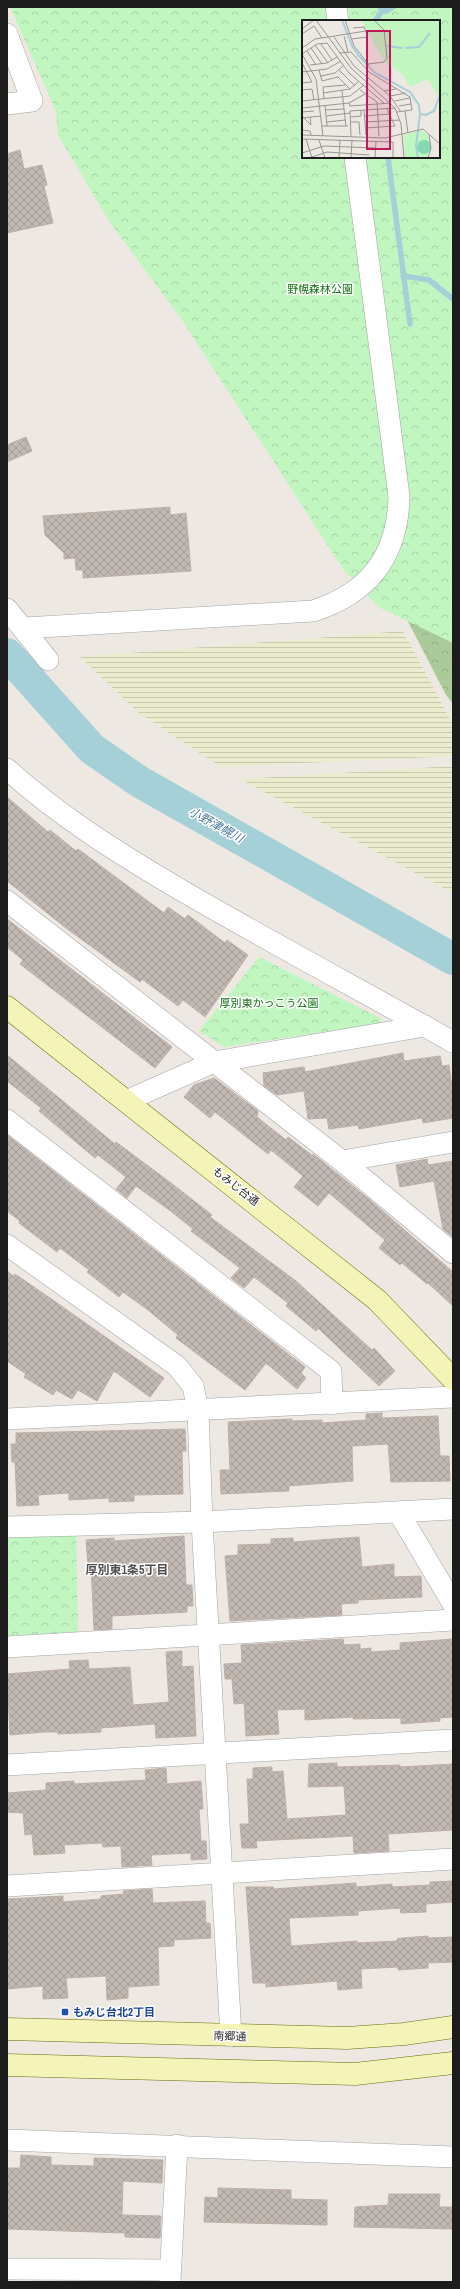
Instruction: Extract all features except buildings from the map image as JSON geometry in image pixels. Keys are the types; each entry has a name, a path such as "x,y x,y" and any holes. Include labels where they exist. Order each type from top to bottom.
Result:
{"street":[{"path":"336,7 338,20"},
{"path":"7,34 32,101 7,104"},
{"path":"24,628 313,611 345,598 372,576 383,562 396,530 399,496 355,158"},
{"path":"7,608 48,660"},
{"path":"7,769 37,797 120,854 453,1042"},
{"path":"7,901 342,1161 453,1254"},
{"name":"もみじ台通","path":"7,1007 377,1300 453,1379"},
{"path":"126,1101 214,1062 425,1026"},
{"path":"7,1120 331,1371 332,1404"},
{"path":"342,1161 453,1142"},
{"path":"7,1245 177,1366 193,1386 198,1410 202,1522 231,2036"},
{"path":"7,1419 453,1397"},
{"path":"7,1527 202,1522 399,1513 453,1509"},
{"path":"399,1513 453,1604"},
{"path":"7,1647 209,1636 453,1620"},
{"path":"7,1765 216,1752 453,1740"},
{"path":"7,1886 453,1860"},
{"name":"南郷通","path":"7,2029 347,2038 404,2034 453,2027"},
{"path":"7,2065 355,2074 453,2063"},
{"path":"7,2140 177,2145 453,2157"},
{"path":"7,2268 49,2276 170,2276 177,2145"}],"green space":[{"name":"野幌森林公園","path":"10,7 453,7 453,643 378,607 343,569 182,320 111,224 58,135 56,111"},
{"path":"453,514 453,704 446,695 401,608"},
{"path":"403,631 453,725 453,756 221,767 139,713 80,657"},
{"path":"453,766 453,893 240,779"},
{"name":"厚別東かっこう公園","path":"259,957 382,1019 378,1024 224,1047 199,1031"},
{"path":"76,1532 78,1632 7,1636 7,1534"}],"water":[{"path":"377,7 398,7 387,14 380,14"}],"waterway":[{"path":"376,20 380,14"},
{"path":"388,158 410,324"},
{"path":"403,276 429,280 453,299"},
{"name":"小野津幌川","path":"7,654 92,749 140,782 453,959"}],"place":[{"name":"もみじ台北2丁目","path":"65,2012"}],"district":[{"name":"厚別東1条5丁目","path":"127,1570"}]}
